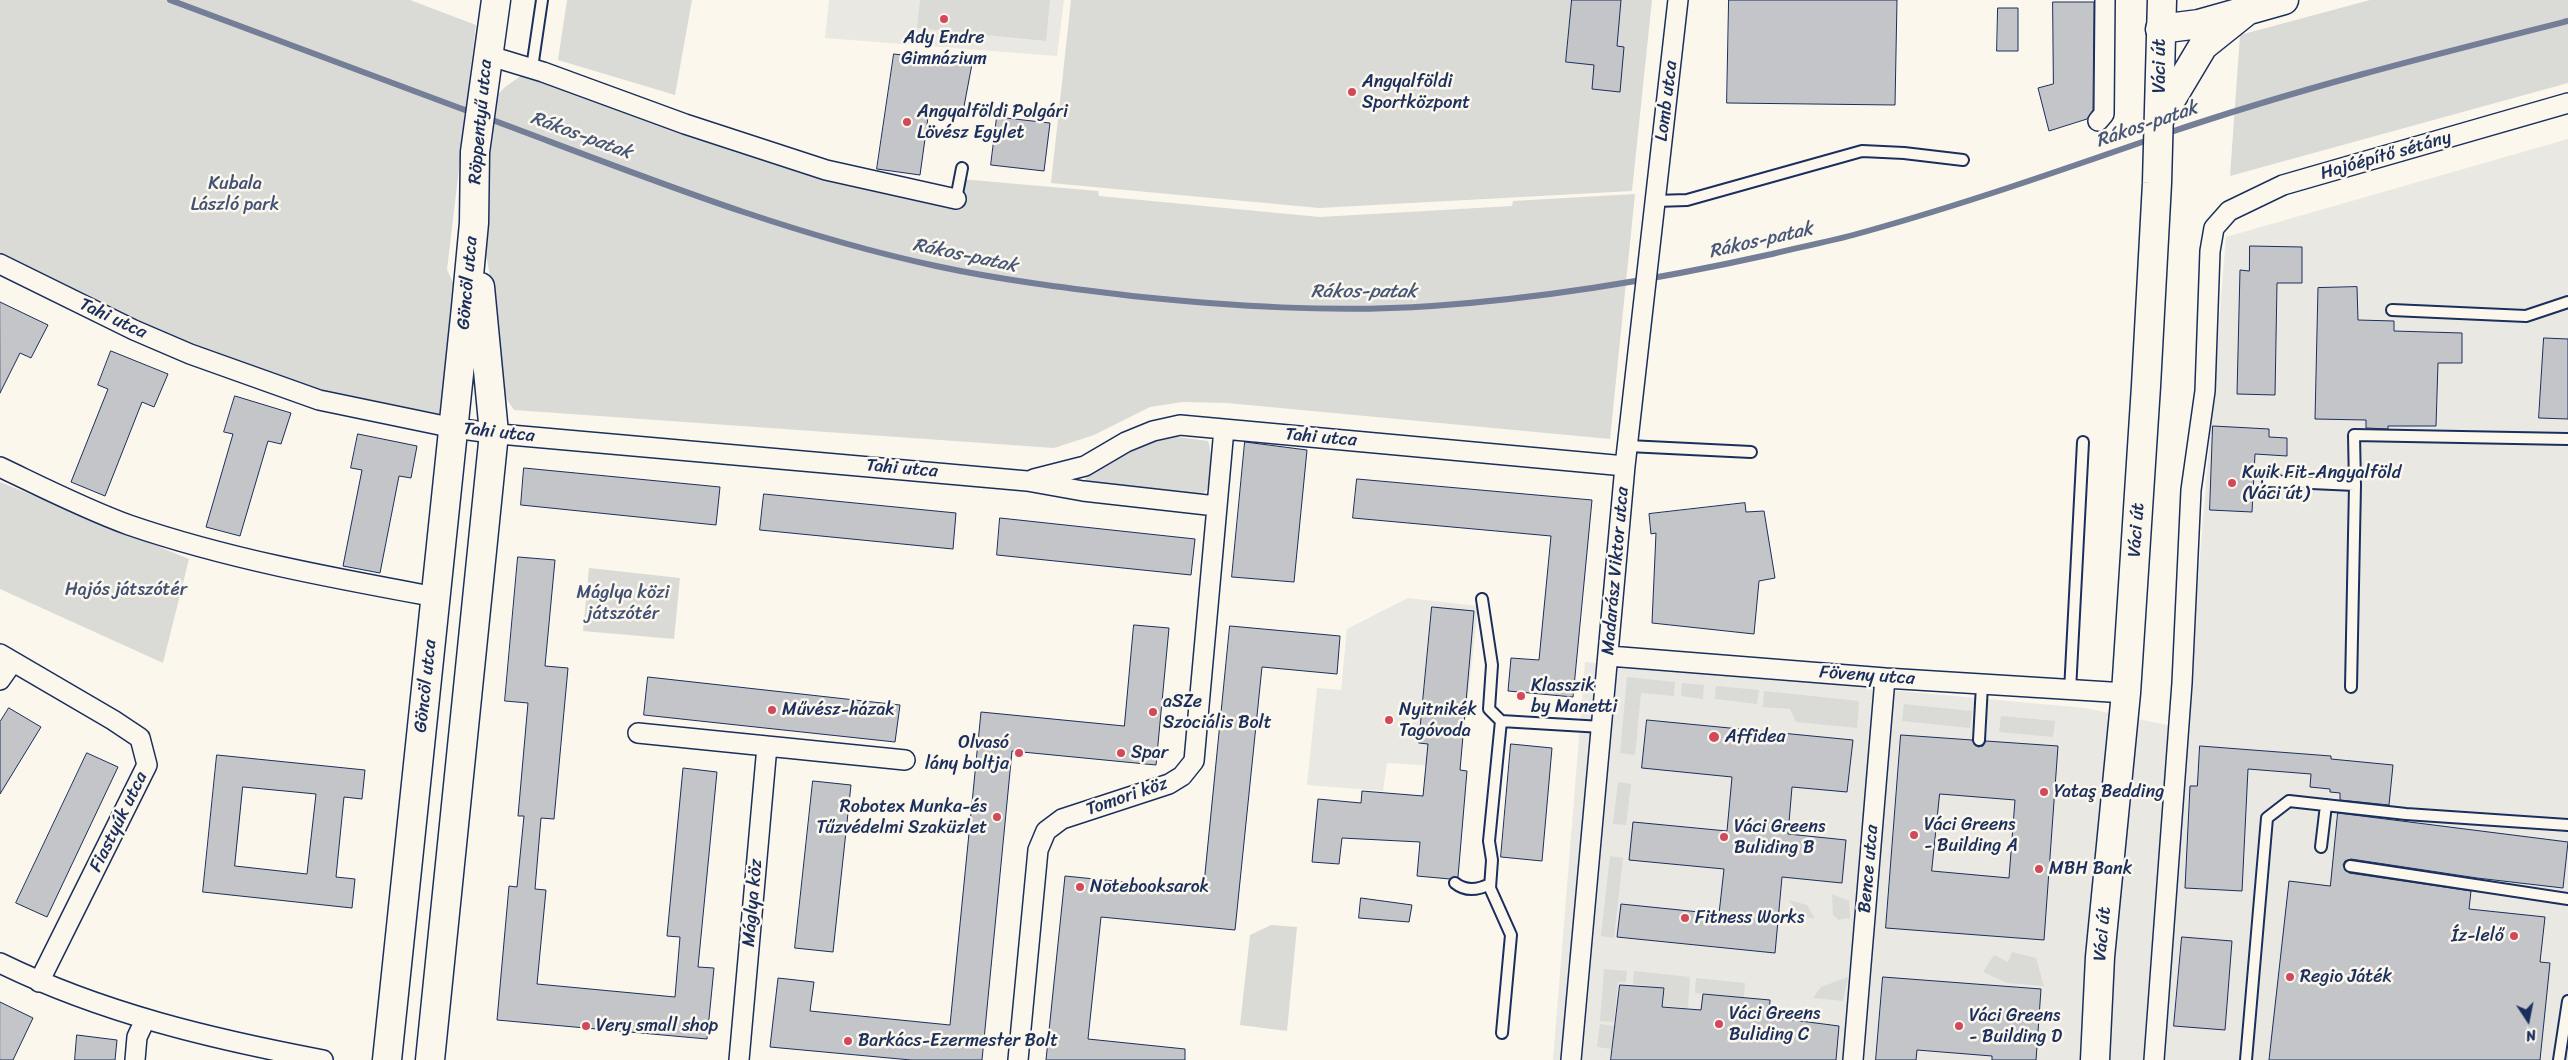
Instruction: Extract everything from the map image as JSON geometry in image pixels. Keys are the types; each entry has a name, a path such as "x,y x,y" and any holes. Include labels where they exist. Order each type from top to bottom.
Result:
{"street":[{"name":"Lomb utca","path":"1656,201 1678,0"},
{"path":"2098,121 2104,114 2105,0"},
{"name":"Váci út","path":"2095,1060 2100,957 2126,693 2157,183 2162,0"},
{"path":"2160,29 2199,24 2284,0"},
{"name":"Röppentyű utca","path":"474,223 475,152 483,83 498,7"},
{"path":"2160,118 2203,46 2248,10"},
{"path":"488,55 532,68 685,124 826,170 956,199"},
{"name":"Hajóépítő sétány","path":"2154,1060 2182,683 2191,490 2205,391 2210,251 2214,228 2229,211 2283,185 2568,103"},
{"name":"Madarász Viktor utca","path":"1571,1060 1625,466 1656,201"},
{"name":"Göncöl utca","path":"387,1060 474,223"},
{"name":"Göncöl utca","path":"430,1060 494,433 474,223"},
{"name":"Tahi utca","path":"0,264 134,330 190,354 319,400 454,428 1027,481 1083,491 1216,506"},
{"name":"Tahi utca","path":"1027,481 1084,466 1126,442 1153,431 1180,425 1625,466"},
{"name":"Tomori köz","path":"1018,1060 1038,850 1046,831 1062,819 1169,784 1182,776 1194,761 1201,701 1224,429"},
{"path":"0,468 128,524 198,546 259,562 436,597"},
{"name":"Föveny utca","path":"1609,656 1982,685 2126,693"},
{"name":"Fiastyúk utca","path":"0,680 6,658 113,720 140,738 147,765 39,982"},
{"name":"Bence utca","path":"1853,1060 1885,678"},
{"path":"638,733 905,760"},
{"name":"Máglya köz","path":"738,1060 767,746"},
{"path":"0,964 39,982 146,1020 236,1043 323,1060"},
{"path":"135,1060 138,1037 146,1020"}],"lane":[{"path":"532,68 542,0"},
{"path":"1656,201 1687,200 1862,151 1904,153 1962,160"},
{"path":"956,199 962,168"},
{"path":"2392,310 2526,316 2568,302"},
{"path":"2351,687 2355,485 2354,435 2568,439"},
{"path":"2070,691 2074,521 2084,442"},
{"path":"1628,446 1751,452"},
{"path":"2268,481 2355,485"},
{"path":"1482,599 1492,665 1490,709 1501,721 1602,728"},
{"path":"1979,740 1982,685"},
{"path":"1501,721 1488,841 1492,860 1490,884 1510,935 1502,1033"},
{"path":"2246,1060 2267,818 2289,801 2406,814 2568,825"},
{"path":"2321,847 2326,805"},
{"path":"2350,866 2568,899"},
{"path":"1455,883 1461,888 1471,890 1490,884"},
{"path":"2559,1060 2568,1001"}],"shaded area":[{"name":"Ady Endre Gimnázium","path":"829,0 1064,0 1057,56 825,38"},
{"path":"2568,139 2568,1060 1553,1060 1585,662 2085,708 2186,729 2226,237"},
{"name":"Nyitnikék Tagóvoda","path":"1408,598 1478,606 1462,751 1438,749 1436,766 1387,763 1383,791 1307,785 1317,688 1341,690 1347,629"}],"green space":[{"name":"Kubala László park","path":"0,0 410,0 476,25 447,270 466,307 454,428 319,400 0,264"},
{"path":"567,0 692,0 675,95 558,60"},
{"path":"920,0 1050,0 1046,41 917,28"},
{"name":"Angyalföldi Sportközpont","path":"1071,0 1652,0 1632,191 1319,208 1051,183"},
{"path":"2370,0 2568,0 2568,83 2230,176 2240,35"},
{"path":"532,68 685,124 956,199 960,179 1098,191 1099,196 1320,217 1512,206 1513,201 1635,194 1610,439 1227,403 1182,402 1150,407 1094,435 1054,448 514,410 504,395 500,339 482,228 494,98 505,87"},
{"path":"1171,436 1208,441 1210,472 1207,489 1203,494 1193,496 1086,483 1085,475 1158,438"},
{"name":"Hajós játszótér","path":"0,482 189,559 163,663 0,589"},
{"name":"Máglya közi játszótér","path":"589,568 680,578 674,639 583,631"},
{"path":"1627,677 1675,682 1674,696 1641,693 1635,755 1620,753"},
{"path":"1682,683 1704,685 1703,699 1681,696"},
{"path":"1716,686 1759,690 1757,704 1715,699"},
{"path":"1764,691 1859,701 1857,728 1796,722 1790,709 1763,707"},
{"path":"1904,704 1972,711 1970,728 1902,721"},
{"path":"2001,716 2055,721 2053,737 1999,732"},
{"path":"1618,782 1631,784 1626,825 1613,824"},
{"path":"1610,856 1623,858 1614,938 1601,936"},
{"path":"1832,894 1849,901 1850,919 1839,920 1833,915"},
{"path":"1789,900 1807,905 1815,919 1800,916"},
{"path":"1271,925 1297,927 1287,1031 1240,1025 1250,935"},
{"path":"2012,952 2036,958 2044,986 2007,983 1983,972 1994,955 2008,962"},
{"path":"1604,969 1627,971 1626,982 1618,982 1614,1022 1600,1021"},
{"path":"1634,971 1690,977 1688,1008 1663,1006 1665,988 1633,984"},
{"path":"1848,977 1843,1001 1813,998 1821,987"},
{"path":"1696,978 1745,983 1744,997 1695,993"},
{"path":"1600,1024 1614,1026 1611,1049 1597,1047"}],"building":[{"path":"1572,0 1621,0 1617,46 1624,47 1620,92 1592,89 1594,65 1566,62"},
{"path":"1729,0 1897,0 1895,105 1727,103"},
{"path":"2053,2 2094,2 2093,110 2087,119 2049,131 2038,88 2053,84"},
{"path":"1998,8 2018,8 2018,51 1997,51"},
{"path":"894,54 942,60 943,58 972,64 962,117 929,110 920,175 877,169"},
{"path":"997,117 1050,123 1044,171 991,165"},
{"path":"2250,246 2302,247 2302,283 2277,283 2275,395 2237,394 2240,270 2249,271"},
{"path":"2357,287 2358,320 2394,321 2394,331 2462,333 2462,363 2438,363 2436,426 2388,426 2388,429 2366,428 2366,420 2315,419 2318,288"},
{"path":"0,302 48,325 31,358 20,353 0,393"},
{"path":"2544,338 2568,339 2568,419 2539,418"},
{"path":"111,351 168,374 154,407 142,402 105,496 71,482 108,389 98,385"},
{"path":"235,396 291,413 281,444 268,441 240,536 206,527 233,434 224,432"},
{"name":"Kwik Fit-Angyalföld (Váci út)","path":"2213,426 2269,429 2269,437 2287,438 2287,456 2255,454 2252,512 2210,510"},
{"path":"358,434 417,446 411,478 399,476 380,573 343,566 362,470 351,468"},
{"path":"1245,442 1307,450 1294,582 1232,577"},
{"path":"524,468 720,487 716,525 521,505"},
{"path":"1357,479 1592,500 1573,697 1508,691 1511,658 1539,660 1551,536 1353,518"},
{"path":"764,494 956,513 953,549 760,530"},
{"path":"1745,503 1746,512 1764,511 1775,578 1759,581 1754,634 1652,623 1656,533 1651,534 1649,514"},
{"path":"1000,518 1195,539 1191,575 997,555"},
{"path":"518,557 555,560 545,666 568,668 554,819 541,818 535,889 546,890 537,984 675,997 680,937 667,936 683,768 717,772 698,967 714,968 707,1039 497,1020 509,886 517,887 524,816 518,816 528,703 505,701"},
{"path":"1432,607 1474,611 1460,770 1467,771 1458,877 1450,879 1417,876 1420,842 1342,838 1339,864 1312,862 1318,799 1361,803 1362,791 1423,796 1428,744 1419,743"},
{"path":"1134,625 1169,628 1156,765 1012,751 982,1060 911,1060 770,1047 778,978 814,982 810,1011 950,1025 981,712 1124,726"},
{"path":"1230,626 1340,636 1337,674 1262,667 1235,930 1101,917 1088,1039 1185,1049 1185,1060 1046,1060 1065,876 1203,890"},
{"name":"Művész-házak","path":"648,677 900,705 895,742 644,715"},
{"path":"9,708 41,727 0,794 0,722"},
{"name":"Váci Greens Buliding B","path":"1647,720 1853,740 1847,792 1792,787 1788,834 1846,840 1842,883 1782,877 1775,953 1617,937 1621,904 1719,914 1724,869 1629,860 1633,822 1727,831 1732,777 1642,768"},
{"name":"Váci Greens - Building A","path":"1901,735 1972,740 1978,747 1983,746 1986,741 2058,746 2044,940 1886,928","holes":["1940,794 2015,800 2009,878 1932,871"]},
{"path":"1511,744 1552,748 1542,861 1501,857"},
{"path":"2200,746 2331,756 2331,759 2393,765 2389,805 2340,800 2340,793 2330,792 2330,789 2310,787 2311,774 2248,769 2242,891 2185,888 2190,786 2197,786"},
{"path":"87,753 118,767 47,917 16,903"},
{"path":"217,755 365,770 362,799 344,797 336,877 355,879 352,908 203,892","holes":["243,787 316,794 307,874 235,866"]},
{"path":"813,781 851,785 833,952 795,948"},
{"path":"2338,813 2568,842 2563,888 2477,878 2351,859 2345,861 2343,865 2349,873 2471,891 2469,909 2545,917 2540,962 2550,963 2540,1060 2269,1060 2289,881 2330,886"},
{"path":"1361,898 1412,905 1409,922 1359,918"},
{"path":"2182,937 2232,941 2225,1030 2174,1026"},
{"name":"Váci Greens - Building D","path":"1883,977 2041,989 2036,1060 1992,1060 1992,1056 1917,1050 1916,1060 1876,1060"},
{"name":"Váci Greens Buliding C","path":"1620,985 1664,988 1662,1007 1701,1010 1703,994 1770,1000 1769,1017 1839,1026 1836,1060 1611,1060"},
{"path":"0,1002 33,1018 13,1060 0,1060"},
{"path":"77,1035 117,1040 115,1060 75,1060"}],"waterway":[{"name":"Rákos-patak","path":"170,0 473,113"},
{"name":"Rákos-patak","path":"2165,134 2315,87 2568,21"},
{"name":"Rákos-patak","path":"487,118 765,219 822,237 936,266 1009,280 1132,296 1207,303 1319,309 1432,306 1518,298 1646,279 1730,263 1841,238 1900,222 2008,188 2151,139"}],"place":[{"name":"Ady Endre Gimnázium","path":"944,19"},
{"name":"Angyalföldi Sportközpont","path":"1352,92"},
{"name":"Angyalföldi Polgári Lövész Egylet","path":"907,122"},
{"name":"Kwik Fit-Angyalföld (Váci út)","path":"2232,483"},
{"name":"Klasszik by Manetti","path":"1521,696"},
{"name":"Művész-házak","path":"772,710"},
{"name":"aSZe Szociális Bolt","path":"1153,712"},
{"name":"Nyitnikék Tagóvoda","path":"1389,720"},
{"name":"Affidea","path":"1714,737"},
{"name":"Olvasó lány boltja","path":"1019,753"},
{"name":"Spar","path":"1121,753"},
{"name":"Yataş Bedding","path":"2044,792"},
{"name":"Robotex Munka-és Tűzvédelmi Szaküzlet","path":"997,817"},
{"name":"Váci Greens - Building A","path":"1914,835"},
{"name":"Váci Greens Buliding B","path":"1724,837"},
{"name":"MBH Bank","path":"2039,869"},
{"name":"Notebooksarok","path":"1080,887"},
{"name":"Fitness Works","path":"1685,918"},
{"name":"Íz-lelő","path":"2514,936"},
{"name":"Regio Játék","path":"2290,977"},
{"name":"Váci Greens Buliding C","path":"1719,1024"},
{"name":"Very small shop","path":"586,1026"},
{"name":"Váci Greens - Building D","path":"1959,1026"},
{"name":"Barkács-Ezermester Bolt","path":"848,1041"}]}
